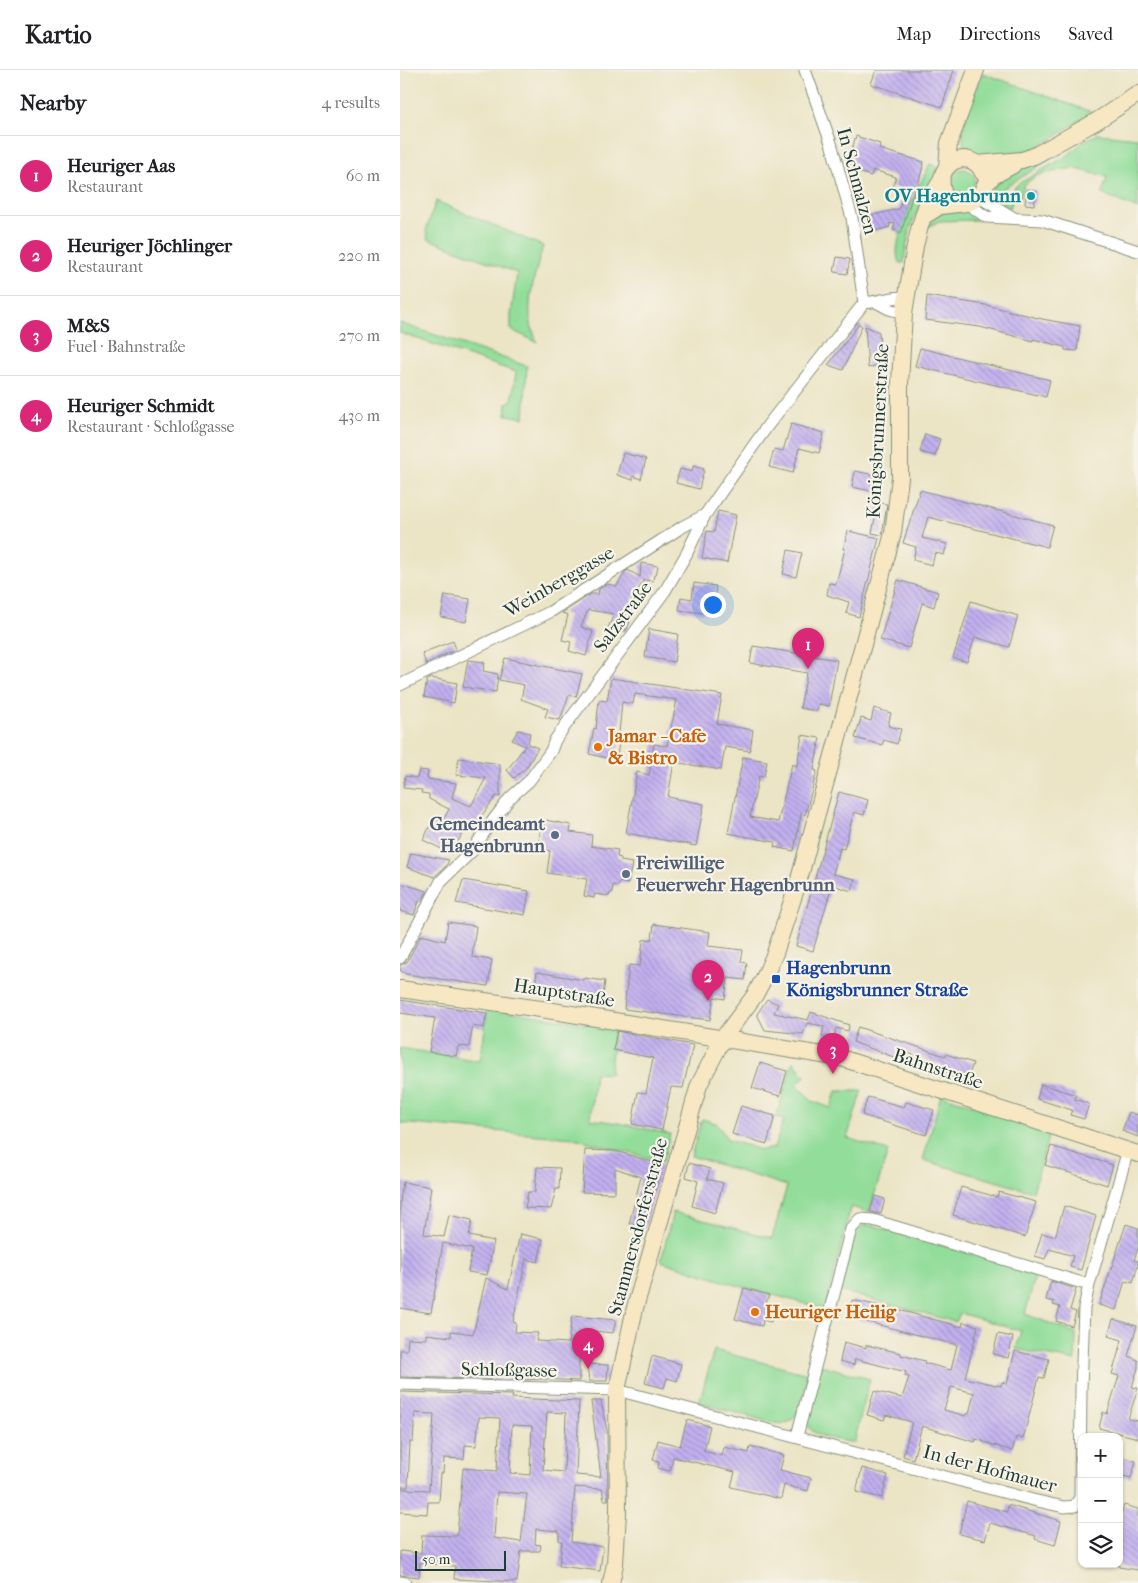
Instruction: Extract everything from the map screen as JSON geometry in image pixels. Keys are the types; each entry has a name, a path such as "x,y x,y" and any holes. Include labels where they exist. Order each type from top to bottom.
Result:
{"street":[{"name":"In Schmalzen","path":"805,70 831,143 852,218 864,303"},
{"path":"976,70 960,111 950,144 947,166 942,174 941,181 945,194 950,199 963,203 986,217 1042,220 1138,251"},
{"path":"924,216 940,206 975,200 993,176 1022,160 1034,156 1095,122 1138,94"},
{"path":"954,131 958,143 984,176 984,200 1014,218"},
{"path":"947,166 957,160 972,162 1022,160"},
{"name":"Königsbrunnerstraße","path":"723,1038 754,995 775,953 798,883 892,533 900,478 900,382 904,313 920,226 928,204 941,181"},
{"path":"864,303 907,297"},
{"path":"876,302 889,310 904,313"},
{"name":"Salzstraße","path":"400,958 441,881 473,850 510,798 529,781 551,751 565,726 665,591 687,553 705,515 768,425 864,303"},
{"name":"Weinberggasse","path":"400,684 550,612 682,527 705,515"},
{"name":"Hauptstraße","path":"400,989 723,1038"},
{"name":"Bahnstraße","path":"723,1038 841,1058 1133,1152"},
{"name":"Stammersdorferstraße","path":"611,1583 615,1564 618,1512 617,1390 635,1308 698,1085 723,1038"},
{"name":"In der Hofmauer","path":"617,1390 1034,1500 1064,1507 1075,1506 1080,1496 1084,1308 1088,1285 1133,1152"},
{"path":"796,1436 851,1230 860,1219 873,1220 1088,1285"},
{"name":"Schloßgasse","path":"400,1384 617,1390"},
{"path":"400,1582 405,1583"}],"green space":[{"path":"982,73 1092,112 1049,141 1030,150 985,161 969,152 965,148 963,141 963,131 968,110"},
{"path":"1098,134 1138,138 1138,209 1102,194 1107,177 1073,168 1036,176 1024,185 1020,200 1013,199 1010,208 1000,204 1018,184 1068,155 1084,141"},
{"path":"1035,163 1038,167 1004,188 994,199 992,192 998,181 1013,172"},
{"path":"930,164 939,168 911,226 904,263 900,263 897,255 901,229"},
{"path":"963,169 971,173 975,181 971,189 963,193 955,189 951,181 955,173"},
{"path":"436,201 543,246 530,304 531,326 537,342 511,330 511,315 517,273 428,239 426,230"},
{"path":"967,210 979,218 978,220 939,221 928,226 938,213"},
{"path":"400,323 527,366 524,418 506,415 507,403 512,400 516,372 400,333"},
{"path":"488,1008 614,1028 610,1074 595,1073 590,1119 670,1134 663,1162 574,1138 400,1123 400,1048 480,1061"},
{"path":"793,1061 805,1076 797,1085 812,1101 831,1108 836,1091 862,1091 847,1138 888,1151 869,1212 851,1207 825,1309 729,1283 661,1261 673,1212 772,1238 787,1186 691,1156 702,1119 716,1123 728,1140 762,1150 774,1148 784,1119 776,1117"},
{"path":"941,1095 1050,1130 1033,1192 923,1160"},
{"path":"865,1225 1036,1273 1025,1314 1076,1333 1075,1361 1016,1349 1021,1331 960,1313 956,1322 840,1291 856,1231"},
{"path":"714,1350 808,1374 802,1402 792,1420 786,1423 774,1423 699,1403"},
{"path":"821,1365 870,1379 854,1443 818,1435 808,1426 806,1420"}],"building":[{"path":"876,70 954,70 942,107 871,84"},
{"path":"856,136 880,144 879,149 924,162 901,233 893,230 895,223 889,224 890,227 868,233 864,217 899,209 904,191 893,187 896,177 873,170 871,176 846,168"},
{"name":"OV Hagenbrunn","path":"1027,189 1037,191 1034,205 1025,204"},
{"path":"837,257 850,259 847,274 834,272"},
{"path":"927,296 986,305 1080,326 1077,351 1065,350 1065,347 980,327 925,320"},
{"path":"859,324 862,326 843,370 828,365"},
{"path":"865,326 879,332 881,364 868,368"},
{"path":"920,348 1050,380 1046,397 915,366"},
{"path":"791,424 824,433 819,453 799,448 793,473 769,467 774,449 783,451"},
{"path":"925,434 940,439 935,456 920,452"},
{"path":"623,453 646,459 641,479 633,476 633,480 617,475"},
{"path":"693,466 704,469 699,489 676,483 680,469 692,472"},
{"path":"855,471 880,476 876,492 852,487"},
{"path":"920,490 1053,525 1047,547 928,517 922,538 947,544 944,555 935,553 932,565 913,560 916,547 903,543"},
{"path":"878,503 887,504 882,535 872,533"},
{"path":"718,511 736,515 727,563 702,558 707,531 714,532"},
{"path":"848,531 879,538 859,617 846,613 849,602 827,595 829,583 836,584"},
{"path":"788,550 802,553 796,577 783,574"},
{"path":"641,563 658,566 653,581 644,580 632,600 638,601 626,631 608,628 614,614 588,610 581,627 593,631 586,656 569,651 571,642 562,640 568,615 562,613 591,594 598,594 599,589 607,584 617,586 628,570 640,577"},
{"path":"898,580 938,592 934,607 922,603 909,648 880,640"},
{"path":"694,583 716,586 712,614 679,610 681,597 692,599"},
{"path":"445,595 470,599 466,622 441,617"},
{"path":"971,601 1018,616 1009,647 975,637 967,662 953,658"},
{"path":"649,629 678,634 674,662 645,657"},
{"path":"453,641 456,649 426,664 422,653"},
{"path":"753,646 837,660 829,706 818,704 817,711 800,708 807,673 750,663"},
{"path":"505,658 582,674 576,697 569,695 560,720 545,717 548,709 521,699 524,685 499,680"},
{"path":"468,660 485,662 483,671 498,674 496,692 463,687"},
{"path":"431,678 457,683 454,703 424,697 427,680"},
{"path":"611,678 722,695 717,724 753,730 750,751 725,747 721,770 674,762 668,797 704,804 696,846 626,833 637,772 649,775 654,744 667,746 677,700 635,694 633,704 622,702 619,733 621,733 616,760 589,754 594,728 596,729 599,700 607,701"},
{"path":"874,708 891,713 888,726 901,729 897,744 884,740 882,745 855,738 861,718 871,721"},
{"path":"518,730 530,733 528,744 538,748 526,768 514,778 507,770 525,746 512,740"},
{"path":"802,735 820,738 814,770 817,771 805,815 801,814 794,851 774,847 775,842 728,833 743,757 767,761 764,777 759,776 750,817 778,822 792,764 797,766"},
{"path":"459,758 500,764 500,797 496,796 475,825 468,822 452,854 423,840 432,822 440,826 449,809 429,799 429,794 421,793 422,790 403,788 405,776 417,778 419,770 428,771 427,779 456,783 452,798 471,806 486,778 456,775"},
{"path":"839,792 868,800 864,815 854,812 844,849 840,848 833,874 855,879 852,891 832,885 813,951 796,946"},
{"path":"545,820 571,825 570,832 592,835 591,846 618,850 617,857 621,858 621,861 632,863 628,884 619,882 618,886 613,885 612,893 609,896 595,894 594,898 584,896 587,879 547,873 550,851 540,849 541,841 539,840 541,824 544,825"},
{"path":"411,853 449,860 446,866 434,877 407,867"},
{"path":"463,880 529,891 525,915 456,903"},
{"path":"400,883 427,891 422,901 419,901 414,915 400,911"},
{"path":"448,922 476,926 472,957 492,960 488,986 406,974 400,970 400,965 407,962 421,935 445,941"},
{"path":"654,924 710,932 708,946 743,950 741,962 747,963 745,980 728,978 725,999 714,997 710,1020 624,1009 629,965 640,966 643,940 652,939"},
{"path":"537,972 584,980 584,978 605,981 602,1003 534,992"},
{"path":"767,999 778,1004 774,1013 808,1020 811,1012 849,1025 848,1031 836,1028 834,1038 822,1036 824,1026 807,1023 803,1034 765,1030 757,1014"},
{"path":"400,1000 487,1013 484,1028 473,1026 469,1047 458,1046 456,1056 429,1052 435,1018 400,1013"},
{"path":"858,1027 945,1056 946,1054 973,1063 967,1081 939,1072 942,1065 902,1051 899,1059 853,1042"},
{"path":"617,1031 693,1045 683,1088 671,1087 662,1130 632,1124 638,1092 646,1093 653,1058 613,1050"},
{"path":"760,1063 787,1071 780,1096 752,1088"},
{"path":"1041,1084 1076,1095 1075,1099 1089,1104 1084,1119 1070,1115 1072,1110 1037,1099"},
{"path":"868,1097 904,1107 906,1102 934,1110 926,1135 862,1115"},
{"path":"741,1106 775,1116 767,1144 732,1134"},
{"path":"1129,1112 1138,1115 1138,1137 1122,1131"},
{"path":"1051,1146 1113,1165 1107,1185 1045,1165"},
{"path":"585,1150 616,1151 662,1165 645,1228 629,1224 641,1177 615,1168 615,1193 582,1192"},
{"path":"689,1163 710,1169 707,1179 723,1183 715,1213 692,1206 698,1181 686,1177"},
{"path":"537,1167 560,1168 559,1189 556,1189 551,1209 525,1208 528,1192 535,1192"},
{"path":"403,1182 431,1187 424,1234 444,1237 449,1215 472,1220 469,1236 494,1241 487,1275 468,1272 472,1249 443,1243 431,1313 400,1308 400,1202"},
{"path":"961,1187 997,1197 999,1192 1036,1202 1025,1237 953,1215"},
{"path":"875,1196 885,1199 881,1214 870,1212"},
{"path":"1064,1206 1096,1216 1081,1270 1070,1267 1073,1256 1060,1252 1049,1249 1045,1259 1035,1256 1042,1233 1055,1237"},
{"path":"1126,1224 1138,1228 1138,1248 1134,1260 1138,1261 1138,1265 1133,1283 1125,1281 1116,1310 1099,1305"},
{"path":"520,1234 543,1239 538,1262 526,1259 513,1322 516,1323 515,1332 538,1333 536,1341 568,1343 572,1316 616,1320 613,1333 584,1330 579,1364 579,1381 400,1377 400,1350 407,1350 408,1338 426,1339 426,1334 451,1337 451,1331 473,1334 486,1278 508,1289"},
{"path":"1051,1281 1076,1289 1070,1310 1076,1312 1072,1326 1056,1321 1060,1307 1053,1305 1054,1302 1046,1300"},
{"name":"Heuriger Heilig","path":"744,1288 769,1295 766,1303 775,1306 771,1322 763,1320 762,1326 735,1319"},
{"path":"852,1300 895,1309 962,1327 963,1322 978,1326 965,1378 1001,1386 1002,1382 1007,1384 1015,1351 1049,1359 1044,1378 1039,1377 1023,1439 1016,1437 1012,1451 976,1439 975,1442 922,1426 913,1459 903,1456 912,1422 886,1415 884,1420 867,1415 874,1391 902,1398 909,1377 905,1376 906,1372 855,1359 854,1365 840,1361 844,1342 866,1348 866,1345 901,1353 901,1355 925,1361 924,1363 951,1370 957,1345 848,1317","holes":["951,1387 974,1393 969,1414 966,1416 944,1410"]},
{"path":"1113,1319 1137,1326 1128,1356 1138,1360 1138,1368 1132,1387 1138,1388 1128,1419 1138,1421 1138,1438 1099,1428 1103,1412 1107,1414 1119,1376 1112,1374 1122,1340 1108,1336"},
{"path":"998,1334 1013,1337 1008,1358 993,1354"},
{"path":"652,1356 681,1364 677,1381 667,1378 664,1388 645,1383"},
{"path":"587,1364 608,1365 607,1381 589,1381"},
{"path":"400,1392 513,1395 512,1398 579,1401 576,1475 601,1477 591,1401 601,1401 607,1431 608,1500 604,1500 602,1489 575,1487 571,1542 603,1547 600,1571 559,1566 562,1541 559,1541 559,1531 536,1529 535,1544 541,1545 540,1551 521,1551 517,1582 454,1579 455,1566 420,1563 419,1577 400,1575 400,1551 421,1553 422,1535 457,1536 463,1468 497,1471 500,1418 479,1417 476,1446 465,1445 464,1459 444,1458 439,1502 428,1502 427,1514 400,1512 400,1489 429,1490 434,1414 415,1413 413,1442 410,1442 408,1487 400,1487","holes":["547,1412 566,1413 564,1472 543,1470","512,1425 532,1426 530,1475 510,1473","497,1492 527,1494 521,1542 494,1538"]},
{"path":"687,1420 710,1426 704,1451 722,1456 724,1447 749,1453 750,1447 784,1455 780,1470 811,1478 808,1491 784,1485 781,1499 731,1487 735,1472 673,1457 670,1471 658,1468 659,1462 653,1460 658,1440 680,1446"},
{"path":"1123,1457 1136,1461 1131,1478 1123,1476"},
{"path":"862,1468 888,1475 882,1498 856,1492"},
{"path":"967,1501 1007,1512 1008,1505 1061,1521 1055,1545 1035,1539 1036,1536 990,1523 985,1540 959,1534"},
{"path":"1124,1505 1138,1509 1138,1570 1123,1568"}],"waterway":[{"path":"1037,165 1058,154 1067,146"}],"place":[{"name":"OV Hagenbrunn","path":"1031,196"},
{"name":"Heuriger Aas","path":"808,669"},
{"name":"Jamar - Cafe & Bistro","path":"598,747"},
{"name":"Gemeindeamt Hagenbrunn","path":"555,835"},
{"name":"Freiwillige Feuerwehr Hagenbrunn","path":"626,874"},
{"name":"Hagenbrunn Königsbrunner Straße","path":"776,979"},
{"name":"Heuriger Jöchlinger","path":"708,1001"},
{"name":"M&S","path":"833,1074"},
{"name":"Heuriger Heilig","path":"755,1312"},
{"name":"Heuriger Schmidt","path":"588,1369"}]}
